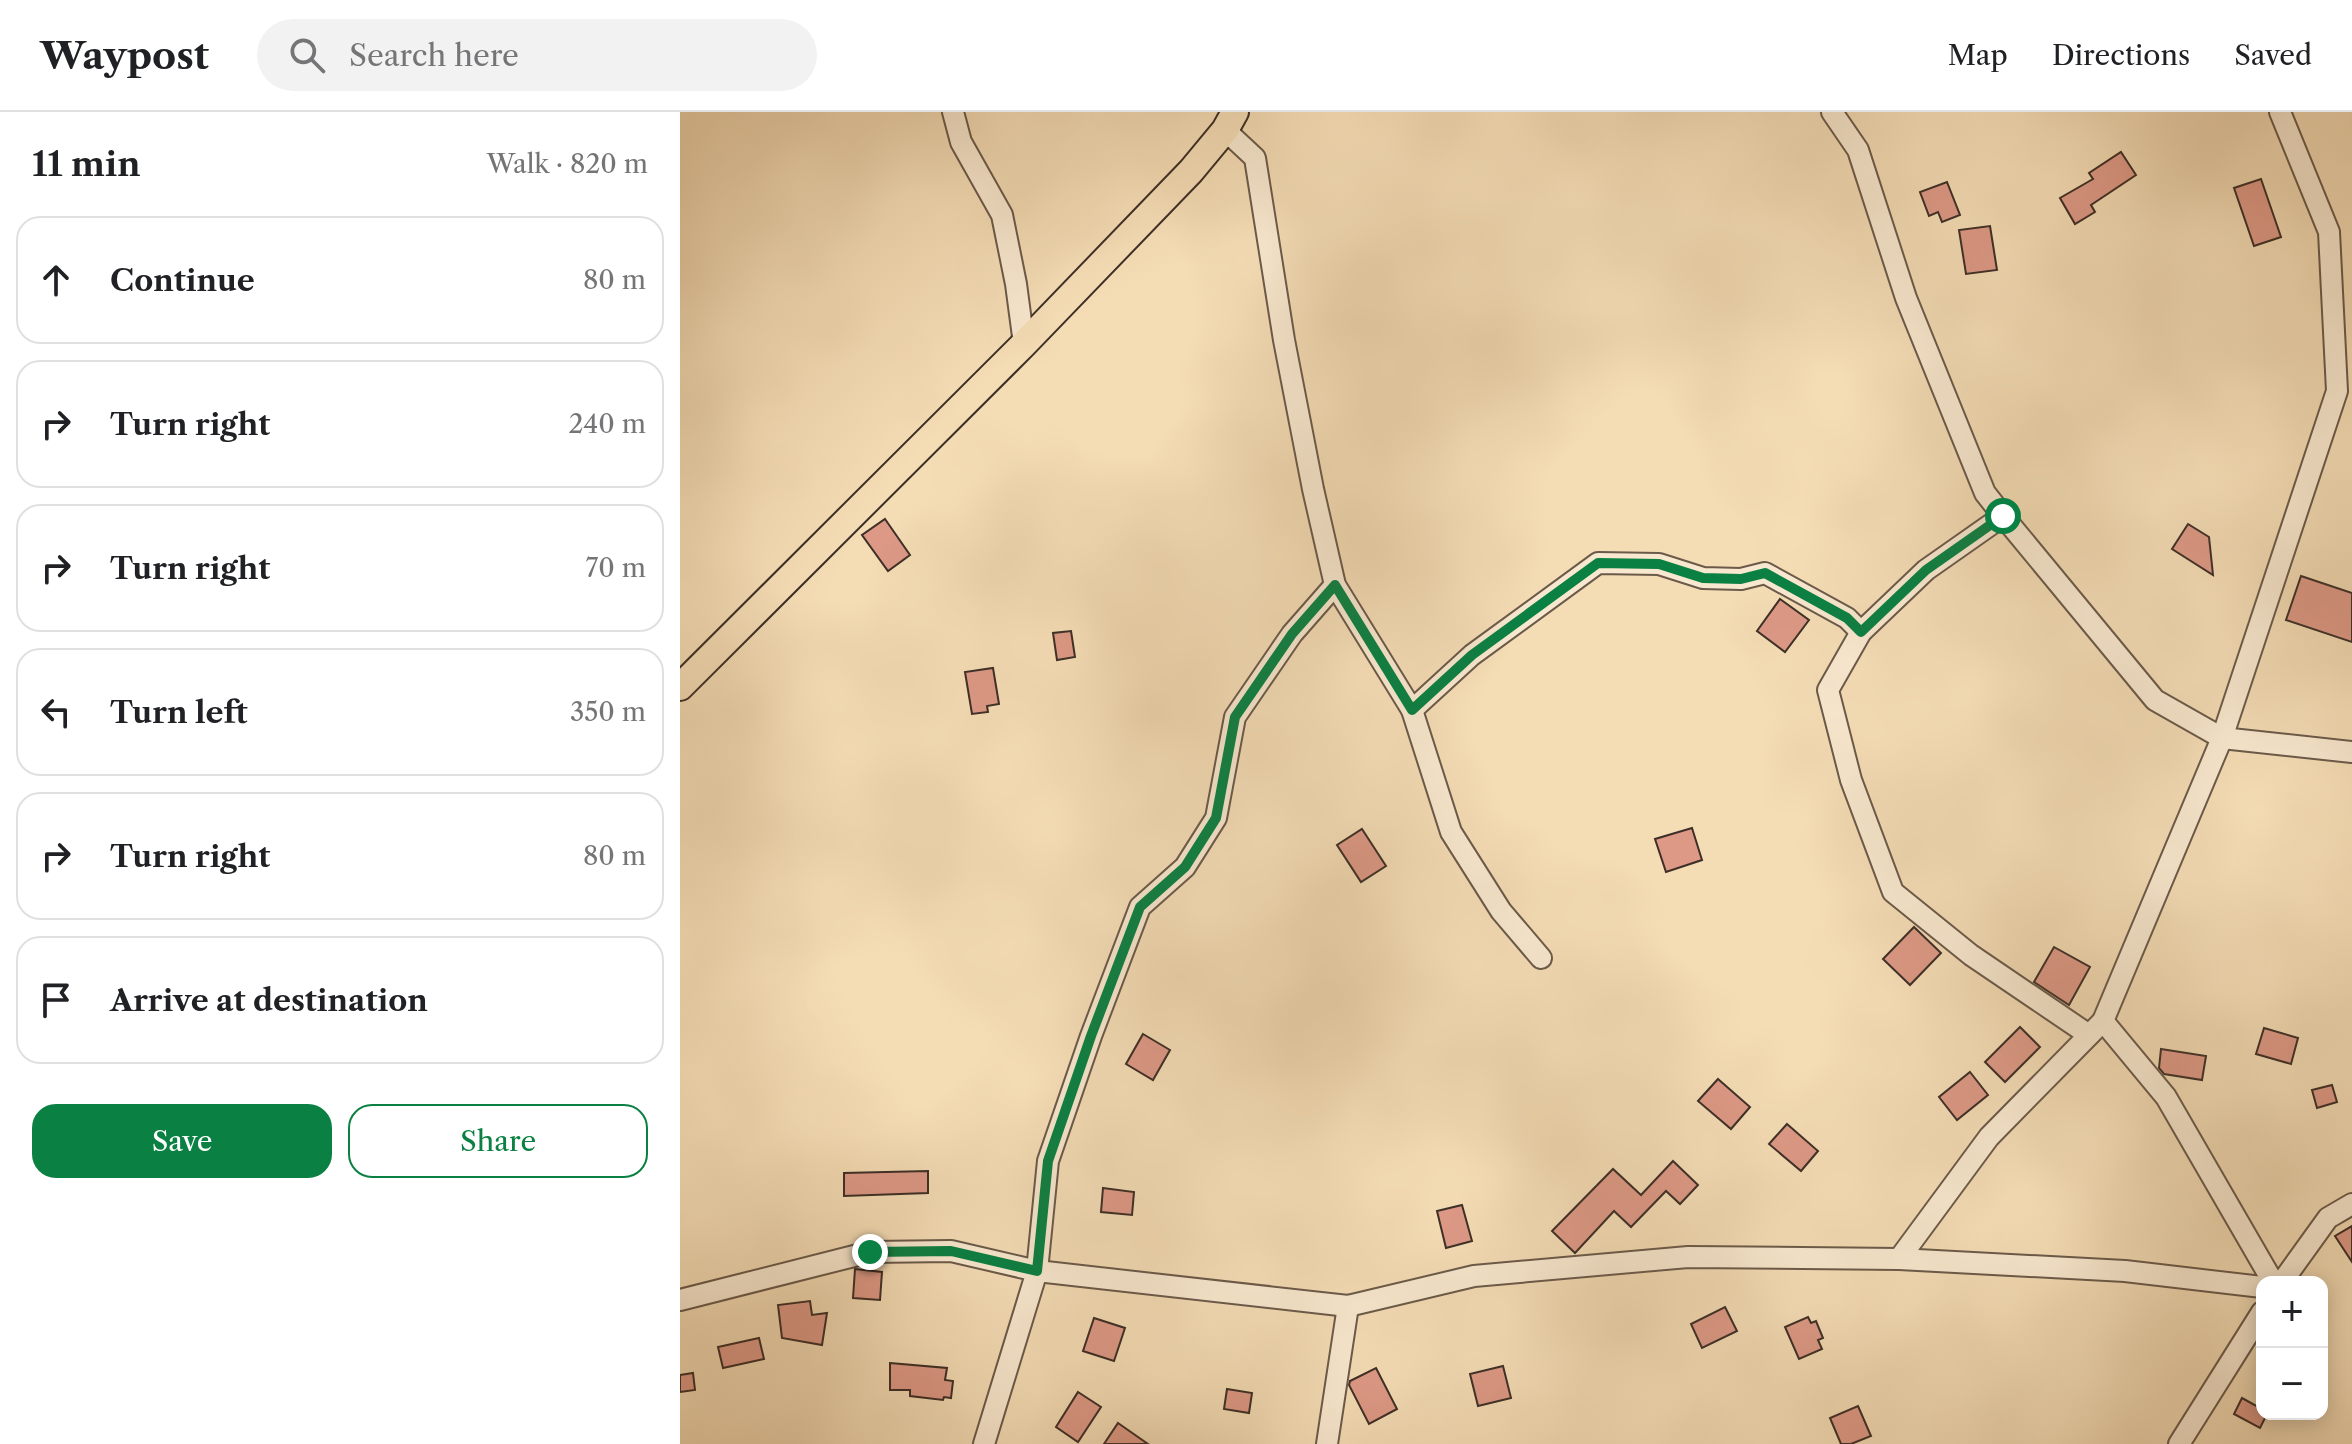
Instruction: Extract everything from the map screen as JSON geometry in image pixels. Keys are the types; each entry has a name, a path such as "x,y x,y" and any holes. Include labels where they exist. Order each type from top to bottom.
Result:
{"main road":[{"path":"680,687 1024,344 1191,171 1230,121"}],"street":[{"path":"953,112 961,142 1002,215 1024,344"},
{"path":"1832,112 1858,150 1906,298 1985,493 2003,516 2155,700 2222,738 2352,752"},
{"path":"1899,1259 1989,1137 2096,1028 2222,738 2337,391 2329,232 2280,112"},
{"path":"1230,121 1255,158 1287,355 1335,585 1412,710 1451,832 1501,911 1541,958"},
{"path":"2003,516 1926,570 1861,632 1828,690 1851,780 1893,892 1971,955 2096,1028 2166,1097 2270,1276"},
{"path":"1412,710 1472,655 1598,563 1659,564 1703,578 1741,579 1765,573 1847,618 1861,632"},
{"path":"984,1444 1037,1271 1048,1161 1140,907 1185,867 1216,818 1235,717 1292,634 1335,585"},
{"path":"2286,1276 2328,1218 2352,1204"},
{"path":"680,1300 870,1252 951,1251 1037,1271 1348,1306 1474,1276 1688,1257 1899,1259 2125,1271 2256,1286"},
{"path":"1327,1444 1348,1306"},
{"path":"2179,1444 2256,1322"}],"building":[{"path":"2121,152 2136,175 2091,205 2095,212 2075,224 2060,198 2093,179 2089,173"},
{"path":"2261,179 2281,237 2254,246 2234,188"},
{"path":"1947,182 1960,215 1942,222 1938,212 1929,216 1920,192"},
{"path":"1990,226 1997,270 1966,274 1959,230"},
{"path":"885,519 910,555 888,571 862,535"},
{"path":"2188,524 2209,537 2213,575 2172,549"},
{"path":"2301,576 2352,593 2352,642 2286,620"},
{"path":"1780,599 1809,620 1785,652 1757,631"},
{"path":"1071,631 1075,657 1057,660 1053,633"},
{"path":"993,668 999,704 987,706 988,712 972,714 965,672"},
{"path":"1692,828 1702,860 1666,872 1655,839"},
{"path":"1362,829 1386,866 1361,882 1337,845"},
{"path":"1914,927 1941,953 1910,985 1883,959"},
{"path":"2054,947 2090,967 2069,1005 2034,982"},
{"path":"2020,1027 2040,1047 2005,1082 1985,1062"},
{"path":"2264,1028 2298,1038 2291,1064 2256,1054"},
{"path":"1143,1034 1170,1050 1153,1080 1126,1064"},
{"path":"2161,1049 2206,1056 2202,1080 2164,1074 2159,1068"},
{"path":"1970,1072 1988,1095 1957,1120 1939,1097"},
{"path":"1718,1079 1750,1107 1731,1129 1698,1101"},
{"path":"2332,1085 2337,1102 2317,1108 2312,1090"},
{"path":"1787,1124 1818,1151 1801,1171 1769,1144"},
{"path":"1673,1161 1698,1185 1680,1204 1666,1191 1631,1227 1614,1211 1575,1253 1552,1231 1613,1169 1641,1195"},
{"path":"928,1171 928,1193 844,1196 844,1173"},
{"path":"1103,1188 1134,1192 1132,1215 1101,1212"},
{"path":"1462,1205 1472,1241 1446,1248 1437,1211"},
{"path":"2352,1226 2352,1262 2335,1236"},
{"path":"855,1269 882,1272 880,1300 853,1298"},
{"path":"810,1301 812,1315 827,1313 822,1345 782,1338 778,1305"},
{"path":"1725,1307 1737,1331 1702,1348 1691,1324"},
{"path":"1808,1317 1811,1323 1816,1321 1823,1338 1818,1340 1822,1349 1799,1359 1785,1327"},
{"path":"1094,1318 1125,1328 1114,1361 1083,1351"},
{"path":"759,1338 764,1359 723,1368 718,1347"},
{"path":"890,1363 947,1368 945,1380 953,1381 951,1398 910,1396 910,1390 890,1390"},
{"path":"1503,1366 1511,1398 1478,1406 1470,1374"},
{"path":"1376,1368 1397,1409 1369,1424 1349,1385 1350,1381"},
{"path":"693,1373 695,1390 680,1392 680,1375"},
{"path":"1227,1389 1252,1393 1249,1413 1224,1409"},
{"path":"1078,1392 1101,1407 1078,1442 1056,1427"},
{"path":"2242,1398 2256,1406 2256,1420 2264,1420 2260,1428 2234,1414"},
{"path":"1858,1406 1871,1436 1851,1444 1841,1444 1830,1418"},
{"path":"1118,1423 1148,1444 1104,1444"}],"route":[{"path":"870,1252 951,1251 1037,1271 1048,1161 1140,907 1185,867 1216,818 1235,717 1292,634 1335,585 1412,710 1472,655 1598,563 1659,564 1703,578 1741,579 1765,573 1847,618 1861,632 1926,570 2003,516"}]}
